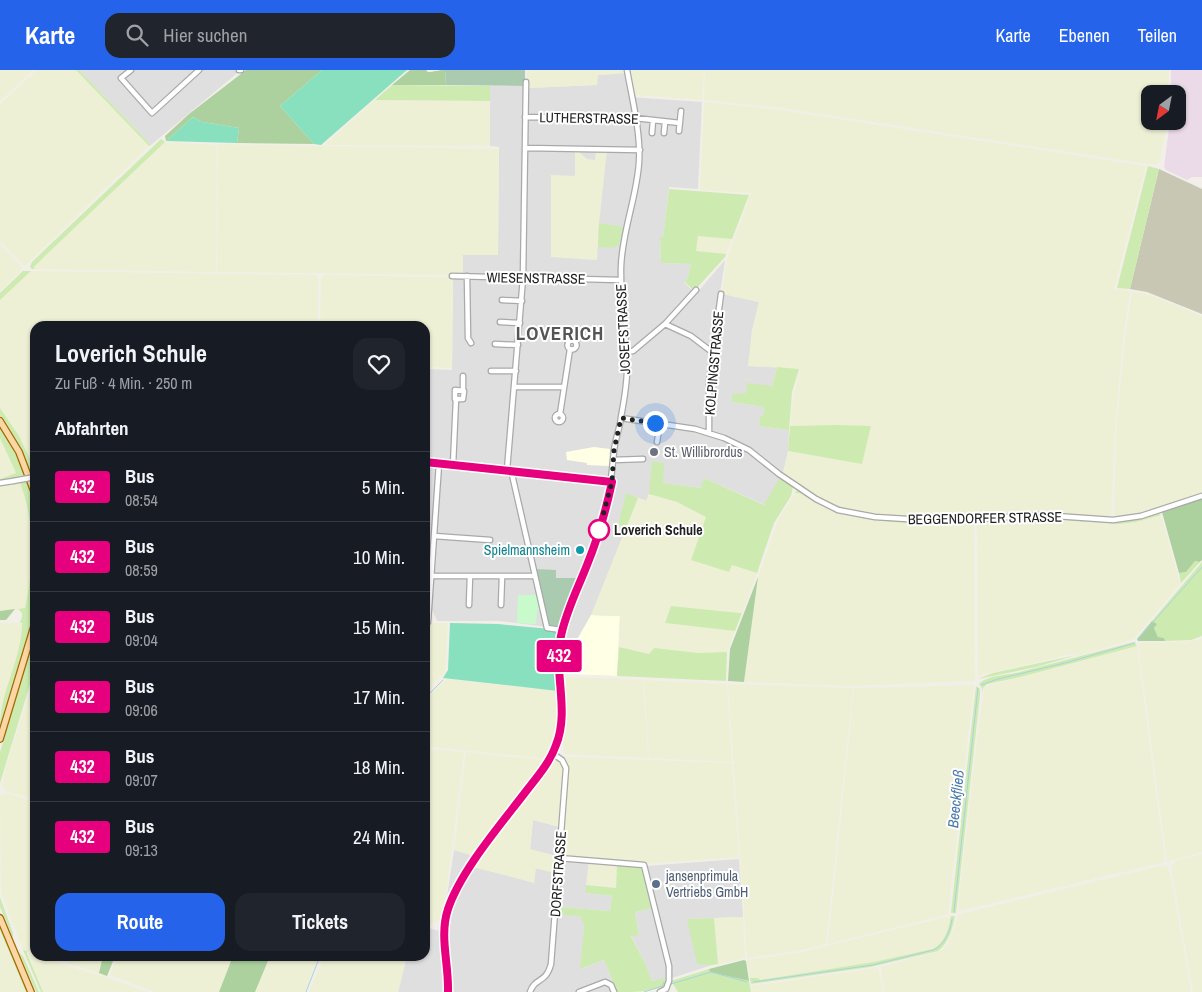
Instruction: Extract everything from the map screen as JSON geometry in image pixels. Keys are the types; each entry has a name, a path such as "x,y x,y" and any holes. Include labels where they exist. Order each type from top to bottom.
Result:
{"main road":[{"path":"0,421 19,452 30,481"},
{"path":"0,739 30,640"},
{"path":"0,918 31,992"}],"street":[{"path":"131,70 122,78 152,113 199,70"},
{"name":"JOSEFSTRASSE","path":"448,992 444,931 448,910 454,896 479,853 541,771 557,742 560,729 559,647 562,630 603,519 612,482 614,450 626,387 626,352 620,280 623,242 638,170 640,150 627,70"},
{"path":"526,82 522,301 509,470 547,628 562,630"},
{"path":"679,131 681,112"},
{"name":"LUTHERSTRASSE","path":"525,117 635,118 680,123"},
{"name":"LUTHERSTRASSE","path":"652,133 653,120"},
{"path":"664,133 665,122"},
{"path":"525,148 640,150"},
{"name":"WIESENSTRASSE","path":"452,276 620,280"},
{"path":"467,276 468,338 471,344"},
{"path":"626,352 633,351 665,324 696,290"},
{"name":"KOLPINGSTRASSE","path":"708,432 709,382 721,294"},
{"path":"502,300 522,301"},
{"path":"500,322 520,323"},
{"path":"665,324 692,336 712,352"},
{"path":"495,344 518,345"},
{"path":"560,414 570,349"},
{"path":"491,371 516,372"},
{"path":"453,465 455,390 463,390 463,376"},
{"path":"515,387 563,387"},
{"name":"BEGGENDORFER STRASSE","path":"621,418 708,432 736,442 816,500 838,510 875,518 924,521 1042,515 1113,520 1141,516 1202,496"},
{"path":"657,442 660,424"},
{"path":"613,460 643,459"},
{"path":"430,463 612,482"},
{"path":"430,599 439,464"},
{"path":"0,483 30,478"},
{"path":"434,536 490,540"},
{"path":"432,576 535,576"},
{"path":"469,605 470,576"},
{"path":"500,605 502,576"},
{"name":"DORFSTRASSE","path":"530,992 533,985 547,975 551,964 566,768 562,760 552,754"},
{"path":"559,858 644,865 668,959 669,980 666,989 660,992"},
{"path":"579,992 605,982 611,985 614,992"}],"shaded area":[{"path":"0,70 33,70 0,101"},
{"path":"37,70 76,70 149,146 25,266 0,241 0,104"},
{"path":"79,70 241,70 151,145"},
{"path":"445,70 525,70 525,86 446,85"},
{"path":"527,70 625,70 626,73 598,75 597,85 527,88"},
{"path":"631,70 704,70 702,100 635,95"},
{"path":"705,70 1169,70 1168,85 1141,85 1141,130 1166,130 1159,163 1154,165 782,108 704,100"},
{"path":"1171,70 1202,70 1202,177 1192,177 1187,180 1166,170 1164,167 1169,130 1186,130 1186,85 1171,85"},
{"path":"626,73 629,97 702,102 698,189 669,187 663,238 660,238 661,263 691,264 687,280 684,282 696,294 725,261 720,293 759,302 752,331 749,366 777,367 772,386 746,393 732,402 764,407 759,426 789,430 788,451 783,473 765,505 704,478 702,488 662,483 649,494 647,501 627,494 618,525 626,528 592,615 620,616 617,676 563,674 564,629 499,621 437,621 432,609 436,543 430,543 430,369 452,370 453,277 463,277 463,255 498,255 499,147 490,146 490,86 525,86 527,88 596,85 598,75"},
{"path":"375,100 490,101 490,146 327,145 326,143"},
{"path":"704,102 773,109 1146,166 1114,289 1130,291 1123,339 1115,429 1111,517 1039,511 957,517 873,514 829,503 809,492 783,473 788,451 862,464 836,425 790,426 793,399 800,369 748,366 752,331 759,302 722,294 727,258 751,193 700,190"},
{"path":"165,142 217,145 216,272 35,269 34,267 46,255"},
{"path":"218,144 499,149 498,255 463,255 463,274 451,275 217,272"},
{"path":"607,150 597,260 551,257 551,175 575,176 575,152 579,152 587,159 595,160 596,151"},
{"path":"1159,169 1202,189 1202,314 1147,292 1130,289"},
{"path":"698,235 732,239 726,254 695,251"},
{"path":"0,244 22,267 0,291"},
{"path":"31,271 315,275 318,279 318,321 30,321 30,459 19,436 0,408 0,300"},
{"path":"324,275 453,277 452,368 430,367 430,321 320,321 321,278"},
{"path":"1132,292 1148,294 1202,316 1202,493 1142,512 1119,517 1114,516 1116,430 1125,339"},
{"path":"0,438 16,473 0,479"},
{"path":"594,447 610,449 609,466 587,465 587,463 567,460 566,452"},
{"path":"20,483 24,495 30,529 30,583 25,609 0,611 0,487"},
{"path":"795,493 800,493 834,511 857,517 911,523 974,522 975,681 846,686 744,682 758,577 779,518"},
{"path":"649,494 677,502 707,517 691,559 728,572 732,565 757,573 742,613 671,606 665,623 735,631 727,652 649,654 619,647 620,616 591,615 638,498 646,501"},
{"path":"1161,515 1180,584 1134,639 1079,655 1071,654 978,676 977,522 1045,519 1119,524 1136,522"},
{"path":"430,543 432,543 430,574"},
{"path":"535,569 556,570 556,578 577,578 560,626 548,625"},
{"path":"591,615 620,616 617,676 563,674 563,643 575,643"},
{"path":"0,623 22,623 22,629 20,645 0,713"},
{"path":"430,623 448,623 445,672 430,688"},
{"path":"1202,639 1202,852 1167,862 1138,643"},
{"path":"1137,646 1165,862 959,911 979,721 985,686"},
{"path":"565,677 643,680 648,758 564,754 563,679"},
{"path":"446,679 558,691 559,715 557,734 547,759 430,747 430,694"},
{"path":"644,680 727,684 732,762 649,758"},
{"path":"728,684 853,688 826,944 797,951 747,958"},
{"path":"974,685 948,913 828,944 854,688"},
{"path":"30,690 30,798 6,791 2,786 5,770"},
{"path":"430,749 464,752 442,918 430,925"},
{"path":"466,752 544,760 474,856 454,850"},
{"path":"565,758 732,763 739,857 644,864 565,857 562,854 569,767"},
{"path":"553,759 557,759 564,765 560,827 533,820 530,849 556,856 554,873 536,868 534,883 474,867"},
{"path":"7,793 30,800 30,952 23,950 1,892 0,796"},
{"path":"533,820 560,827 557,856 530,850"},
{"path":"454,850 479,857 473,867 534,882 535,868 560,873 562,862 589,862 586,893 612,896 610,911 559,907 558,914 580,915 584,926 581,969 604,960 617,992 398,992 406,961 430,961 430,928 447,933 448,920 454,903 448,900"},
{"path":"1202,854 1202,992 1193,992 1171,866 1176,861"},
{"path":"739,859 743,917 688,919 712,965 675,977 652,981 631,935 639,934 635,912 656,907 645,866"},
{"path":"589,862 617,865 616,888 586,885"},
{"path":"1164,865 1168,867 1171,877 1191,992 884,992 881,967 943,950 948,943 960,914"},
{"path":"951,916 949,927 942,942 938,946 926,951 874,962 760,980 758,978 750,978 747,960 797,953"},
{"path":"743,917 745,958 718,964 714,918"},
{"path":"0,930 11,954 26,992 0,992"},
{"path":"26,953 30,954 30,961 52,961 148,992 43,992"},
{"path":"60,961 113,961 107,976"},
{"path":"115,961 231,961 219,992 155,992 110,975"},
{"path":"268,961 317,961 305,992 255,992"},
{"path":"322,961 406,961 398,992 309,992"},
{"path":"878,968 883,992 752,992 751,986"}],"green space":[{"path":"76,70 79,70 151,145 149,146"},
{"path":"246,70 322,70 280,106 314,144 237,143 239,128 202,122 193,117 166,141 165,136 189,114"},
{"path":"322,70 407,70 321,145 314,144 280,106"},
{"path":"410,70 426,70 428,72 445,70 446,85 392,85"},
{"path":"392,85 490,86 490,101 375,100"},
{"path":"193,117 202,122 239,128 237,143 166,141"},
{"path":"161,139 165,142 46,255 34,267 35,269 30,267 32,262"},
{"path":"1148,166 1159,169 1130,289 1117,288"},
{"path":"669,189 749,195 732,239 698,236 696,251 726,254 694,291 684,281 687,280 691,264 661,263 660,238 663,237"},
{"path":"599,223 623,227 619,245 613,248 598,247"},
{"path":"23,271 31,271 0,300 0,293"},
{"path":"777,367 799,369 792,392 789,430 759,426 760,416 763,416 764,407 732,402 732,394 746,393 747,383 772,386"},
{"path":"0,408 19,436 30,459 30,470 20,447 0,415"},
{"path":"790,426 871,426 862,464 788,451"},
{"path":"0,427 13,448 25,475 0,482 0,479 16,473 0,438"},
{"path":"652,461 664,463 663,483 701,488 704,478 764,505 780,477 793,487 791,496 774,523 757,573 732,565 729,572 691,560 706,517 677,502 649,494"},
{"path":"783,473 809,492 795,484"},
{"path":"27,481 30,492 30,524 25,498 20,483"},
{"path":"797,490 830,508 800,493 795,493"},
{"path":"809,492 829,503 873,514 957,517 1039,511 1111,517 1101,518 1045,513 940,519 876,515 850,511 830,504"},
{"path":"626,493 638,498 626,528 618,525"},
{"path":"1202,498 1202,560 1200,562 1195,561 1186,572 1179,573 1162,512"},
{"path":"830,508 861,517 840,512"},
{"path":"1158,513 1161,515 1136,522 1119,524 1045,519 977,522 1047,516 1112,522 1138,519"},
{"path":"861,517 913,522 974,522 929,523 906,523"},
{"path":"1195,561 1200,562 1181,583 1179,573 1186,572"},
{"path":"1202,562 1202,636 1191,640 1165,641 1164,638 1158,637 1154,628 1156,624 1152,621"},
{"path":"30,577 30,625 0,726 3,700 19,649 21,636 22,623 20,623 22,615 18,609 25,608"},
{"path":"758,577 744,682 728,681 730,649"},
{"path":"518,595 537,595 541,610 537,610 536,624 517,623"},
{"path":"671,606 742,613 735,631 665,623"},
{"path":"15,609 6,620 0,620 0,611"},
{"path":"1152,621 1157,624 1154,628 1158,637 1164,638 1165,641 1138,641 1137,639"},
{"path":"450,623 498,624 560,630 557,653 558,691 443,678 448,670"},
{"path":"1134,642 1137,646 987,684 983,688 982,694 982,688 979,684 982,681"},
{"path":"619,647 649,654 654,648 698,653 727,652 726,681 617,676"},
{"path":"30,652 30,684 0,783 0,752"},
{"path":"1077,655 1036,667 978,679 993,673"},
{"path":"976,686 980,689 980,695 956,913 951,913"},
{"path":"544,760 546,761 479,851 477,851"},
{"path":"561,859 640,866 642,868 653,908 635,912 639,935 631,936 652,981 666,978 665,986 648,991 617,992 604,960 580,969 584,926 580,916 558,915 559,907 610,911 612,896 586,893 586,885 616,888 617,865 561,862"},
{"path":"0,897 13,933 13,938 0,907"},
{"path":"951,916 955,916 951,931 945,944 938,951 870,967 751,984 750,978 758,978 760,980 874,962 933,949 941,943 948,930"},
{"path":"714,918 718,964 697,964 687,919"},
{"path":"0,926 28,992 26,992"},
{"path":"23,950 27,951 43,992 41,992"},
{"path":"18,951 23,956 39,992 36,992"},
{"path":"102,961 113,961 107,976 99,973"},
{"path":"231,961 268,961 255,992 219,992"},
{"path":"746,961 749,981 710,972 709,969"},
{"path":"709,969 710,972 749,981 751,992 678,992 671,981"}],"waterway":[{"name":"Beeckfließ","path":"1138,639 1202,567"},
{"name":"Beeckfließ","path":"981,685 1135,643"},
{"path":"430,693 443,680"},
{"name":"Beeckfließ","path":"954,912 978,688"},
{"name":"Beeckfließ","path":"753,982 873,965 933,950 941,945 946,938 952,919"},
{"path":"306,992 318,961"},
{"name":"Beeckfließ","path":"671,984 711,972 747,982"},
{"name":"Beeckfließ","path":"644,992 662,986 664,982"}],"bus line":[{"name":"432","path":"430,462 612,482 603,519 560,636 561,719 557,742 541,771 479,853 456,890 448,910 444,931 448,992"}],"place":[{"name":"St. Willibrordus","path":"654,452"},
{"name":"Loverich Schule","path":"599,530"},
{"name":"Spielmannsheim","path":"580,550"},
{"name":"jansenprimula Vertriebs GmbH","path":"656,884"}],"district":[{"name":"LOVERICH","path":"560,333"}],"route":[{"path":"599,530 612,482 614,450 621,418 655,423"}]}
